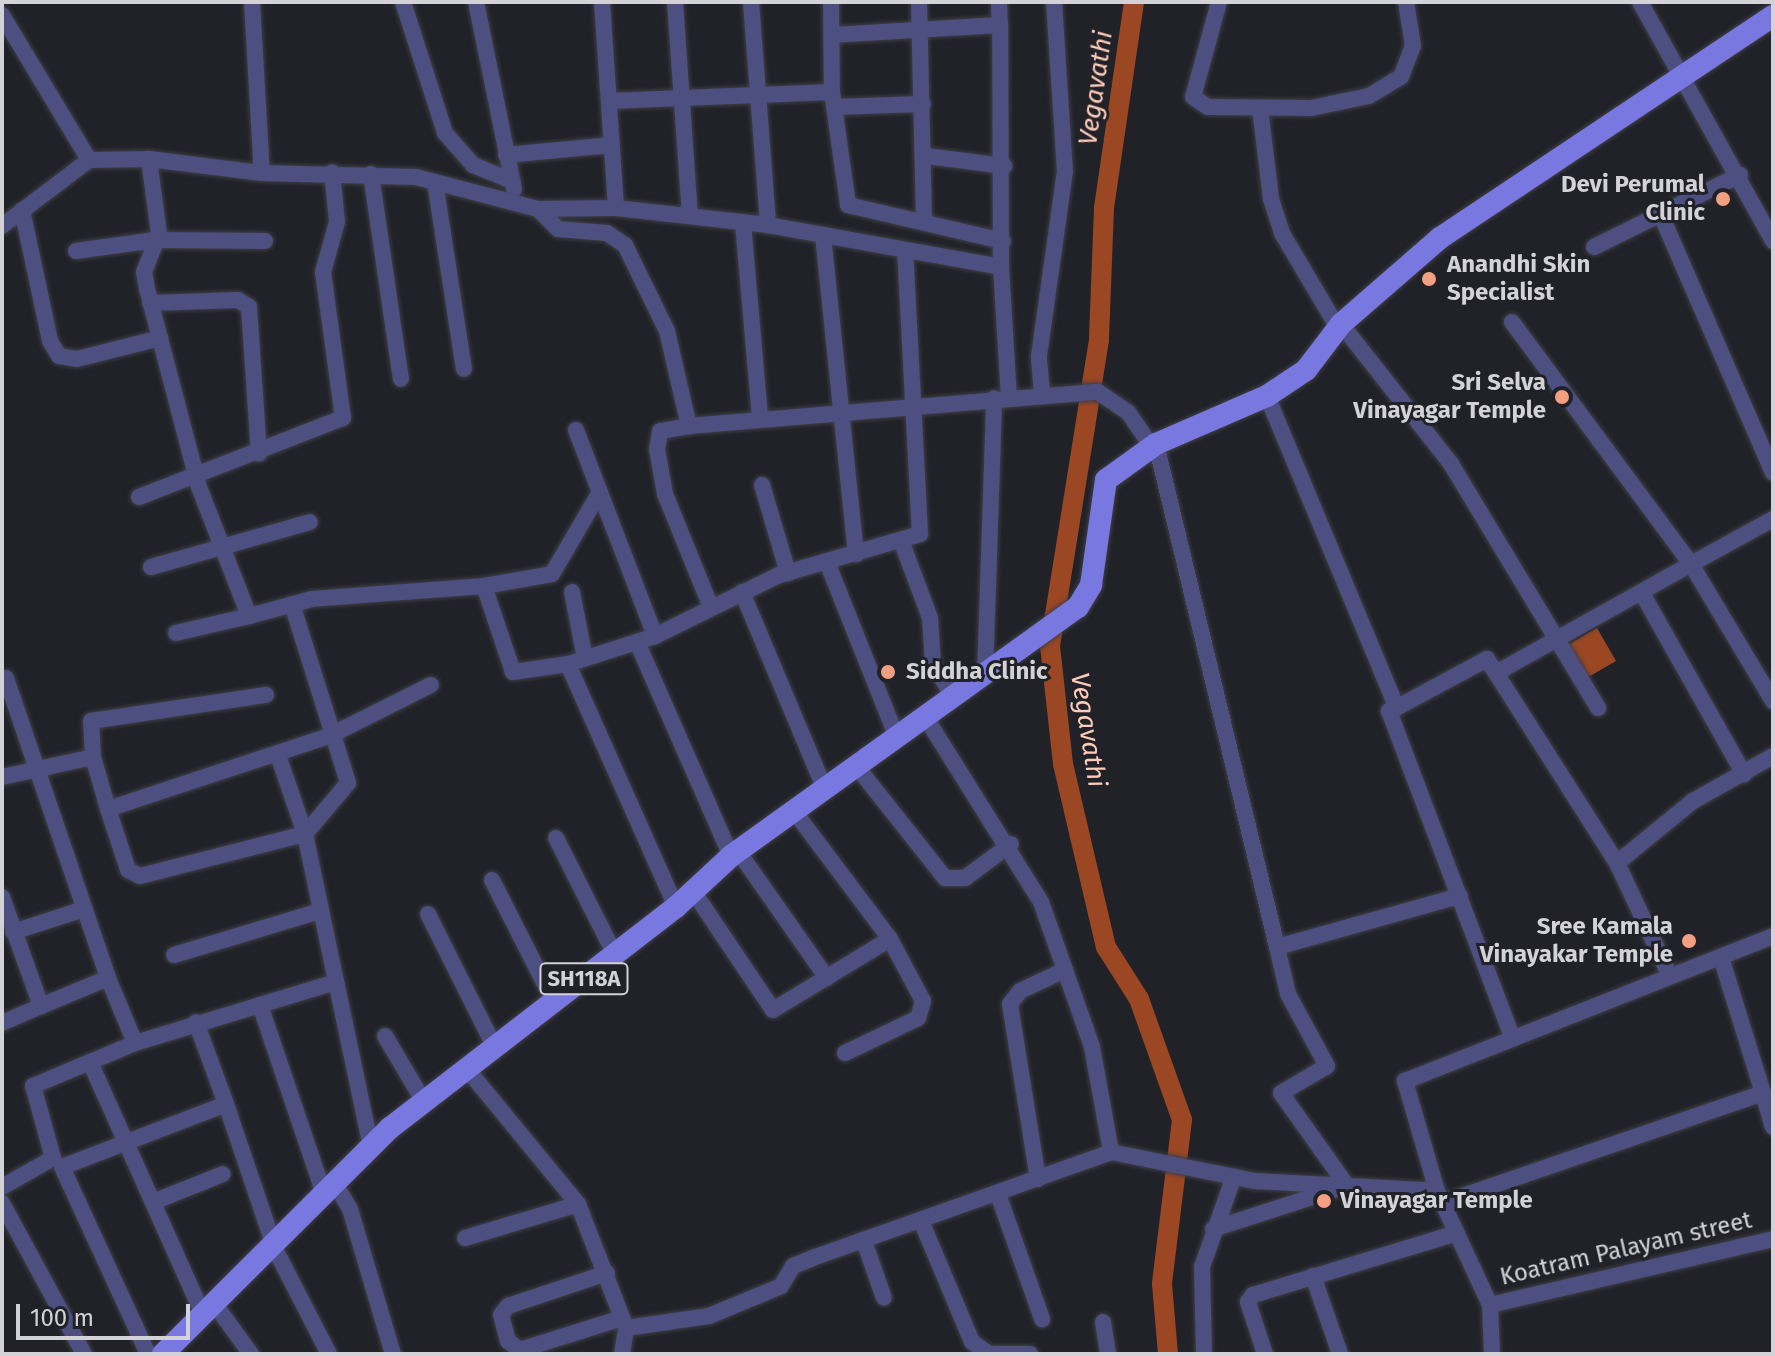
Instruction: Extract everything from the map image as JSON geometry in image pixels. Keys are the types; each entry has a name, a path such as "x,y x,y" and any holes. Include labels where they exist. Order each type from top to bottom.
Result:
{"main road":[{"name":"SH118A","path":"163,1354 275,1249 371,1148 424,1102 676,907 734,853 1078,607 1091,585 1106,480 1154,445 1267,396 1306,370 1340,326 1440,238 1676,74 1771,14"}],"street":[{"path":"252,2 262,173"},
{"path":"403,2 445,133 473,165 512,181"},
{"path":"476,2 517,202"},
{"path":"602,2 616,208"},
{"path":"675,2 690,215"},
{"path":"751,2 768,225"},
{"path":"831,2 833,100 848,205 1003,241"},
{"path":"919,2 927,156 924,221"},
{"path":"985,676 1001,398 1004,166 999,2"},
{"path":"1047,393 1039,356 1065,172 1054,2"},
{"path":"1219,2 1193,97 1208,107 1260,108 1311,108 1369,96 1401,77 1413,46 1406,2"},
{"path":"1640,2 1676,74 1709,115 1773,241"},
{"path":"2,15 89,160"},
{"path":"833,35 921,26 1000,25"},
{"path":"609,101 680,99 758,91 833,100 923,104"},
{"path":"1260,108 1271,199 1283,235 1340,326 1451,464 1598,708"},
{"path":"506,155 612,145"},
{"path":"927,156 1004,166"},
{"path":"149,159 155,240 144,272 150,303 197,478 249,616"},
{"path":"2,226 89,160 149,159 262,173 371,174 435,182 538,209 616,208 690,215 768,225 1001,267"},
{"path":"139,497 259,454 343,418 323,272 337,222 332,172"},
{"path":"371,174 401,379"},
{"path":"1594,247 1740,175"},
{"path":"435,182 464,369"},
{"path":"538,209 558,229 607,233 625,245 667,331 689,426"},
{"path":"22,210 50,341 59,356 77,359 160,338"},
{"path":"1661,215 1773,473"},
{"path":"743,223 760,418"},
{"path":"823,235 838,411 856,554"},
{"path":"76,251 155,240 265,241"},
{"path":"484,586 513,672 568,664 637,642 655,636 710,605 788,573 902,543 923,526 905,251"},
{"path":"150,303 238,300 249,307 259,454"},
{"path":"1512,322 1691,564 1771,694"},
{"path":"710,605 665,494 657,449 660,431 689,426 707,430 760,418 1047,393 1098,392 1128,412 1154,445 1288,994 1327,1066 1281,1093 1344,1189"},
{"path":"1267,396 1396,708"},
{"path":"576,430 655,636"},
{"path":"762,485 788,573"},
{"path":"176,633 292,604 484,586 552,574 600,492"},
{"path":"1496,673 1643,595 1691,564 1773,519"},
{"path":"151,567 310,522"},
{"path":"902,543 930,618 933,664 954,698"},
{"path":"827,562 897,738"},
{"path":"572,592 585,658"},
{"path":"742,592 825,789"},
{"path":"1643,595 1744,774"},
{"path":"266,695 91,721 93,757 128,870 140,876 305,834 348,783 329,736 292,604"},
{"path":"637,642 734,853 827,978"},
{"path":"1512,1037 1389,711 1487,659 1617,863 1670,976"},
{"path":"568,664 676,907"},
{"path":"6,678 108,978 135,1043"},
{"path":"108,809 329,736 431,685"},
{"path":"926,718 1011,844 1065,970 1092,1047 1111,1152"},
{"path":"278,755 305,834 371,1148"},
{"path":"1617,863 1693,801 1773,756"},
{"path":"2,777 93,757"},
{"path":"857,767 945,878 965,878 1011,844"},
{"path":"794,811 890,939 918,985 923,1012 845,1053"},
{"path":"556,838 615,955"},
{"path":"492,880 554,1002"},
{"path":"693,891 766,1007 779,1009 890,939"},
{"path":"1277,947 1460,896"},
{"path":"2,897 41,1006"},
{"path":"13,932 84,909"},
{"path":"174,955 320,911"},
{"path":"428,914 495,1048"},
{"path":"1492,1354 1490,1305 1441,1196 1405,1081 1773,936"},
{"path":"1721,957 1765,1082 1773,1127"},
{"path":"1038,1179 1010,1004 1020,991 1065,970"},
{"path":"2,1023 108,978"},
{"path":"148,1354 58,1163 31,1091 135,1043 336,982"},
{"path":"260,1005 330,1191 350,1209 393,1354"},
{"path":"196,1022 275,1249 329,1354"},
{"path":"385,1036 424,1102"},
{"path":"90,1062 153,1202 210,1311 251,1354"},
{"path":"467,1069 578,1204 624,1323 622,1354"},
{"path":"607,1273 508,1306 501,1315 508,1341 520,1350 624,1323 709,1316 781,1286 793,1266 922,1223 1111,1152 1234,1176 1441,1196 1765,1082"},
{"path":"5,1186 31,1171 125,1142 226,1104"},
{"path":"153,1202 223,1174"},
{"path":"1204,1354 1202,1267 1234,1176"},
{"path":"1213,1229 1344,1189"},
{"path":"998,1194 1042,1319"},
{"path":"2,1203 84,1354"},
{"path":"465,1238 578,1204"},
{"path":"922,1223 972,1342 989,1354 1030,1354"},
{"path":"1265,1354 1248,1299 1457,1233"},
{"name":"Koatram Palayam street","path":"1490,1305 1773,1239"},
{"path":"864,1241 884,1298"},
{"path":"1313,1276 1340,1354"},
{"path":"1103,1322 1108,1354"}],"shaded area":[{"path":"1597,628 1616,661 1585,679 1566,646"}],"waterway":[{"name":"Vegavathi","path":"1134,2 1104,208 1099,340 1050,646 1063,764 1106,947 1139,999 1182,1120 1162,1284 1168,1354"}],"place":[{"name":"Devi Perumal Clinic","path":"1723,199"},
{"name":"Anandhi Skin Specialist","path":"1429,279"},
{"name":"Sri Selva Vinayagar Temple","path":"1562,397"},
{"name":"Siddha Clinic","path":"888,672"},
{"name":"Sree Kamala Vinayakar Temple","path":"1689,941"},
{"name":"Vinayagar Temple","path":"1324,1201"}]}
